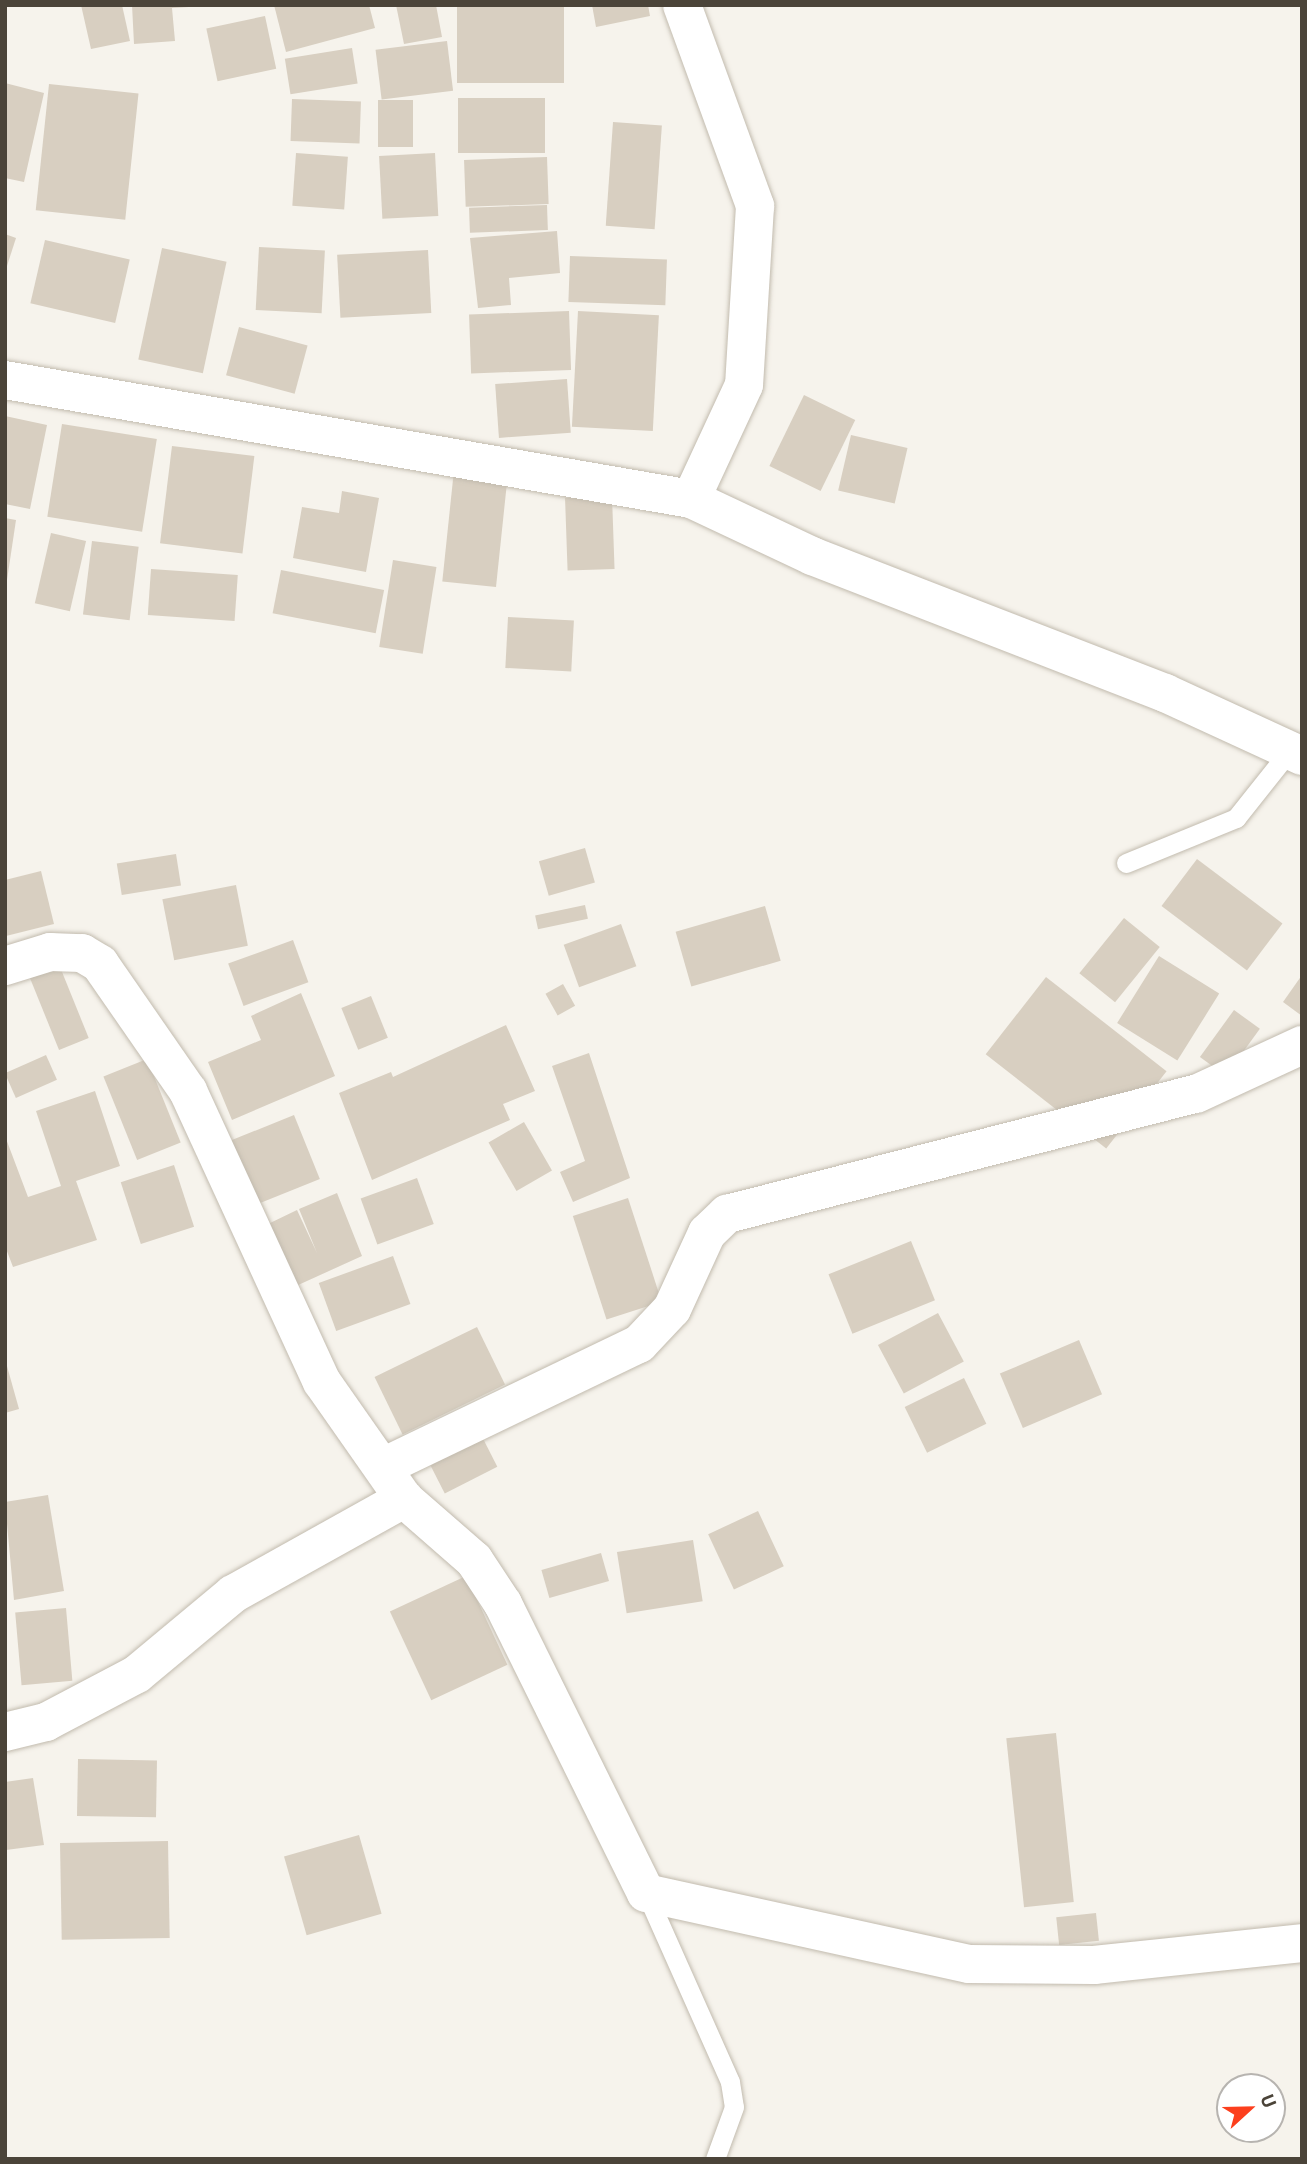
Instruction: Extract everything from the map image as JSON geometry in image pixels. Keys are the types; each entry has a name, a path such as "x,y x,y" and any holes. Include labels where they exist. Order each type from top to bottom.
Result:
{"street":[{"path":"682,5 755,206 744,385 691,499"},
{"path":"5,380 691,499 812,556 1165,693 1296,753"},
{"path":"5,966 50,952 82,953 100,964 188,1091 322,1382 404,1499 474,1560 503,1604 611,1834 646,1893 969,1964 1094,1965 1302,1943"},
{"path":"383,1466 639,1344 672,1309 706,1233 727,1214 1196,1094 1302,1045"},
{"path":"7,1726 46,1722 137,1674 233,1594 404,1499"}],"lane":[{"path":"1126,863 1236,818 1296,753"},
{"path":"646,1893 730,2082 734,2107 715,2159"}],"building":[{"path":"81,5 122,5 130,41 91,49"},
{"path":"132,5 189,7 172,8 175,41 134,44"},
{"path":"274,5 369,5 375,28 286,52"},
{"path":"396,5 436,5 442,37 404,44"},
{"path":"457,5 564,5 564,83 457,83"},
{"path":"592,5 648,5 650,16 596,27"},
{"path":"265,16 276,69 218,81 206,28"},
{"path":"447,41 453,91 382,99 376,50"},
{"path":"352,48 358,84 290,94 285,59"},
{"path":"5,83 44,93 24,182 5,178"},
{"path":"49,84 139,93 125,220 36,210"},
{"path":"458,98 545,98 545,153 458,153"},
{"path":"292,99 361,101 359,143 291,141"},
{"path":"378,100 413,100 413,147 378,147"},
{"path":"613,122 662,125 655,229 606,226"},
{"path":"296,153 348,157 344,209 292,206"},
{"path":"435,153 438,216 382,219 379,156"},
{"path":"547,157 549,204 466,207 464,160"},
{"path":"547,205 548,230 470,233 469,208"},
{"path":"557,231 560,273 509,278 511,305 478,308 470,238"},
{"path":"5,234 16,238 6,269 5,269"},
{"path":"45,240 130,260 115,323 30,303"},
{"path":"259,247 325,250 322,313 256,310"},
{"path":"162,248 227,262 203,373 138,360"},
{"path":"428,250 431,313 340,318 337,255"},
{"path":"570,256 667,259 665,305 568,302"},
{"path":"569,311 571,370 471,373 469,314"},
{"path":"578,311 659,315 653,431 572,427"},
{"path":"239,327 308,345 295,394 226,375"},
{"path":"567,379 571,433 499,438 495,384"},
{"path":"804,395 855,420 821,491 769,466"},
{"path":"5,416 47,425 30,509 5,504"},
{"path":"62,424 157,439 142,532 47,517"},
{"path":"851,435 908,448 895,504 838,491"},
{"path":"172,446 254,456 242,553 160,543"},
{"path":"454,470 508,476 496,587 442,581"},
{"path":"342,491 379,498 366,572 293,558 302,507 339,513"},
{"path":"612,496 615,569 568,571 565,498"},
{"path":"5,518 16,520 7,580 5,579"},
{"path":"51,533 86,541 70,611 35,603"},
{"path":"92,541 139,547 130,620 83,614"},
{"path":"393,560 436,567 423,654 379,647"},
{"path":"151,569 238,575 235,621 148,615"},
{"path":"281,570 384,590 376,633 273,613"},
{"path":"508,617 574,620 571,671 505,668"},
{"path":"585,848 595,883 549,896 539,861"},
{"path":"176,854 181,886 122,895 117,863"},
{"path":"1197,859 1282,923 1247,971 1161,906"},
{"path":"41,871 54,924 6,936 5,880"},
{"path":"236,885 248,946 174,960 162,899"},
{"path":"585,905 588,919 538,929 535,916"},
{"path":"765,906 781,961 691,986 676,932"},
{"path":"1124,918 1160,947 1115,1002 1079,973"},
{"path":"621,924 636,966 579,987 564,945"},
{"path":"293,940 308,982 244,1006 228,964"},
{"path":"1159,956 1219,994 1177,1061 1117,1023"},
{"path":"58,962 89,1038 59,1050 28,974"},
{"path":"1302,975 1302,1016 1283,1002"},
{"path":"1046,977 1167,1071 1106,1148 986,1054"},
{"path":"563,984 575,1006 558,1016 546,994"},
{"path":"301,993 335,1076 232,1120 208,1062 261,1040 251,1016"},
{"path":"371,996 388,1038 358,1050 341,1008"},
{"path":"1234,1010 1260,1029 1226,1076 1200,1057"},
{"path":"506,1025 535,1091 503,1104 510,1120 372,1180 339,1093 391,1072 393,1077"},
{"path":"589,1053 630,1178 573,1202 560,1172 585,1161 552,1066"},
{"path":"46,1055 57,1080 16,1098 5,1073"},
{"path":"147,1059 181,1142 137,1160 103,1077"},
{"path":"95,1091 120,1166 76,1181 97,1240 13,1267 5,1246 5,1136 28,1197 61,1186 36,1111"},
{"path":"294,1115 320,1179 252,1206 226,1142"},
{"path":"524,1122 552,1170 516,1191 488,1142"},
{"path":"174,1165 194,1227 141,1244 121,1182"},
{"path":"417,1178 434,1224 377,1245 361,1199"},
{"path":"337,1193 362,1256 296,1286 268,1224 297,1210 317,1253 299,1209"},
{"path":"628,1198 662,1302 607,1320 573,1216"},
{"path":"911,1241 935,1300 852,1334 828,1274"},
{"path":"393,1256 410,1304 336,1331 319,1283"},
{"path":"938,1313 964,1362 904,1393 878,1345"},
{"path":"477,1327 505,1385 403,1434 375,1377"},
{"path":"1079,1340 1102,1394 1023,1428 1000,1374"},
{"path":"5,1359 19,1409 5,1413"},
{"path":"964,1378 986,1424 927,1453 905,1407"},
{"path":"471,1415 497,1467 445,1493 418,1442"},
{"path":"48,1495 64,1591 14,1600 5,1502"},
{"path":"758,1511 784,1566 734,1590 708,1534"},
{"path":"693,1540 703,1601 627,1613 617,1552"},
{"path":"601,1553 609,1581 549,1598 541,1570"},
{"path":"466,1576 507,1665 431,1700 390,1611"},
{"path":"66,1608 72,1681 22,1685 15,1612"},
{"path":"1056,1733 1074,1902 1024,1907 1006,1738"},
{"path":"78,1759 157,1760 156,1817 77,1816"},
{"path":"33,1778 44,1845 6,1850 5,1782"},
{"path":"359,1835 382,1914 307,1935 284,1856"},
{"path":"168,1841 170,1938 62,1940 60,1843"},
{"path":"1096,1913 1099,1941 1059,1945 1056,1917"}]}
